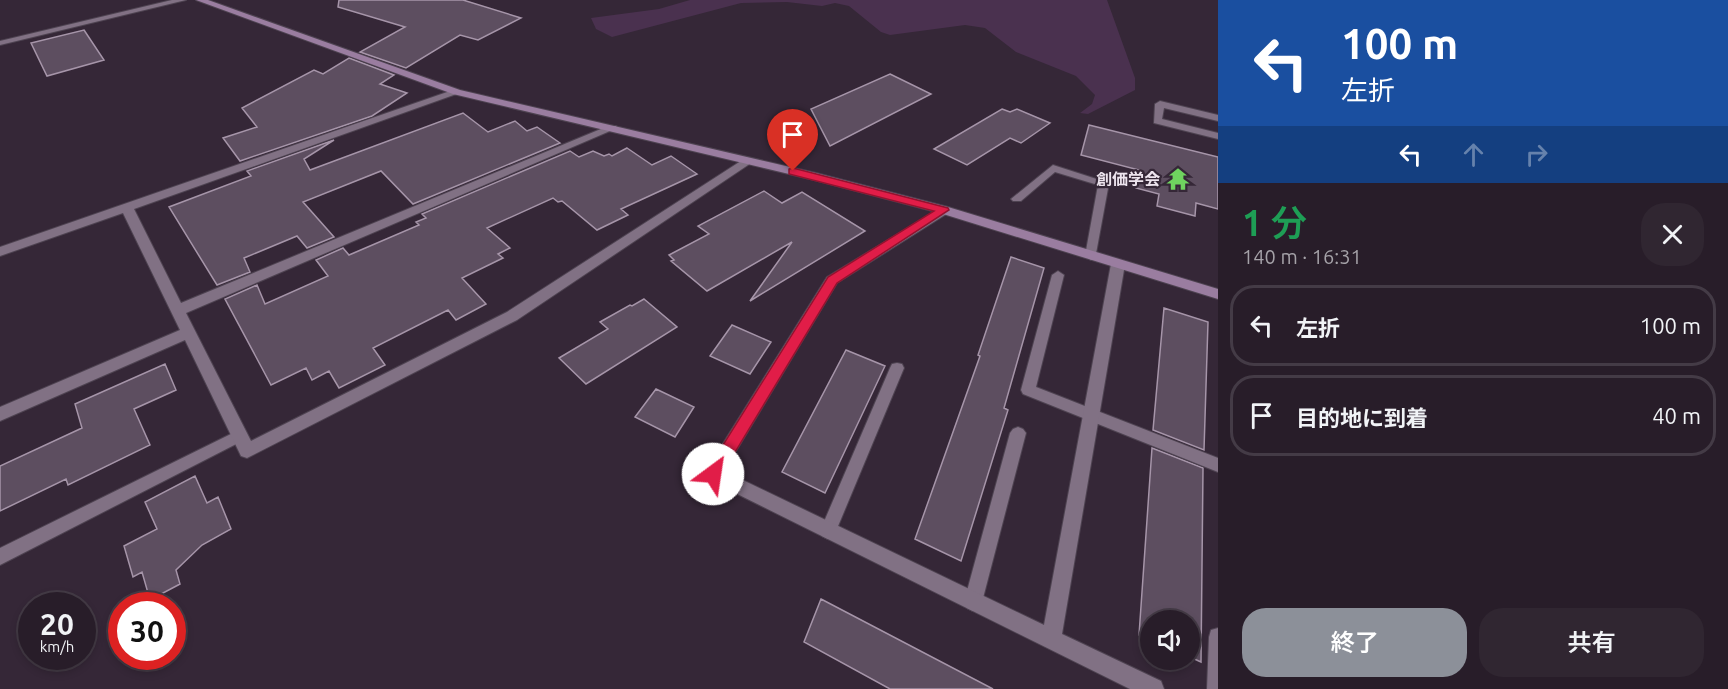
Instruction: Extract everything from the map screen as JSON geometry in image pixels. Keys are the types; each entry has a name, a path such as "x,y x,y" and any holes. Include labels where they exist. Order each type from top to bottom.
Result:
{"street":[{"path":"200,0 457,92 944,210 1218,294"},
{"path":"0,252 457,92"},
{"path":"177,310 612,128"},
{"path":"127,208 247,451 512,316 748,161"},
{"path":"944,210 832,280 713,474 1153,689"},
{"path":"1051,640 1118,264"},
{"path":"0,414 188,333"}],"lane":[{"path":"0,43 182,0"},
{"path":"1218,118 1160,104 1157,121 1218,136"},
{"path":"1017,198 1053,168 1104,183 1091,256"},
{"path":"1058,275 1028,390 1218,465"},
{"path":"828,531 897,368"},
{"path":"973,602 1018,433"},
{"path":"0,556 239,436"},
{"path":"1217,689 1218,637"}],"shaded area":[{"path":"690,0 1107,0 1135,78 1135,90 1088,114 1080,113 1092,104 1095,95 1076,76 1016,52 985,28 965,25 890,35 881,32 849,6 835,3 822,6 787,2 741,3 612,37 596,29 591,18 659,9"}],"building":[{"path":"339,0 463,0 521,18 478,40 460,35 406,68 360,52 405,27 338,7"},
{"path":"84,30 104,60 47,76 31,43"},
{"path":"349,58 394,75 380,84 407,93 372,116 240,161 223,138 257,127 242,108 314,70 323,74"},
{"path":"890,74 931,94 830,146 811,109"},
{"path":"1002,109 1010,112 1017,109 1050,123 1021,143 1010,138 967,165 934,149"},
{"path":"463,113 488,132 515,121 527,131 537,127 560,143 413,204 381,171 303,202 334,237 307,248 297,236 244,258 250,272 217,285 169,207 251,176 247,171 334,140 304,159 310,170"},
{"name":"創価学会","path":"1089,125 1218,157 1218,209 1196,203 1195,216 1157,206 1159,194 1136,188 1139,170 1081,155"},
{"path":"627,148 652,165 671,156 697,174 621,209 628,215 597,230 562,201 558,202 553,198 487,228 510,248 498,254 503,258 462,278 486,304 456,320 448,310 373,348 385,365 339,388 329,371 312,380 306,368 271,385 225,299 257,285 265,304 328,276 316,260 343,248 349,255 419,225 416,222 426,218 422,214 570,151 579,157 593,151 604,156 609,154 612,156"},
{"path":"764,191 782,203 802,192 865,231 750,301 792,242 707,291 671,261 674,260 669,255 709,234 698,226"},
{"path":"1011,257 1044,268 1004,408 1008,410 961,561 915,539 980,356 978,355"},
{"path":"644,299 677,327 586,384 559,358 608,329 600,322"},
{"path":"1164,308 1208,322 1204,450 1153,430"},
{"path":"732,325 771,342 750,374 710,356"},
{"path":"846,350 885,366 825,493 782,472"},
{"path":"165,364 176,390 134,409 150,445 68,485 66,479 0,511 0,466 82,428 75,404"},
{"path":"656,389 694,407 675,437 635,417"},
{"path":"1152,448 1203,468 1201,662 1200,610 1141,610"},
{"path":"195,476 207,503 218,497 231,529 202,545 176,570 180,584 165,592 148,592 142,572 133,577 124,546 157,529 145,502"},
{"path":"821,599 993,689 890,689 804,642"}],"place":[{"name":"創価学会","path":"1178,179"}],"route":[{"path":"713,474 832,280 944,210 793,171"}]}
